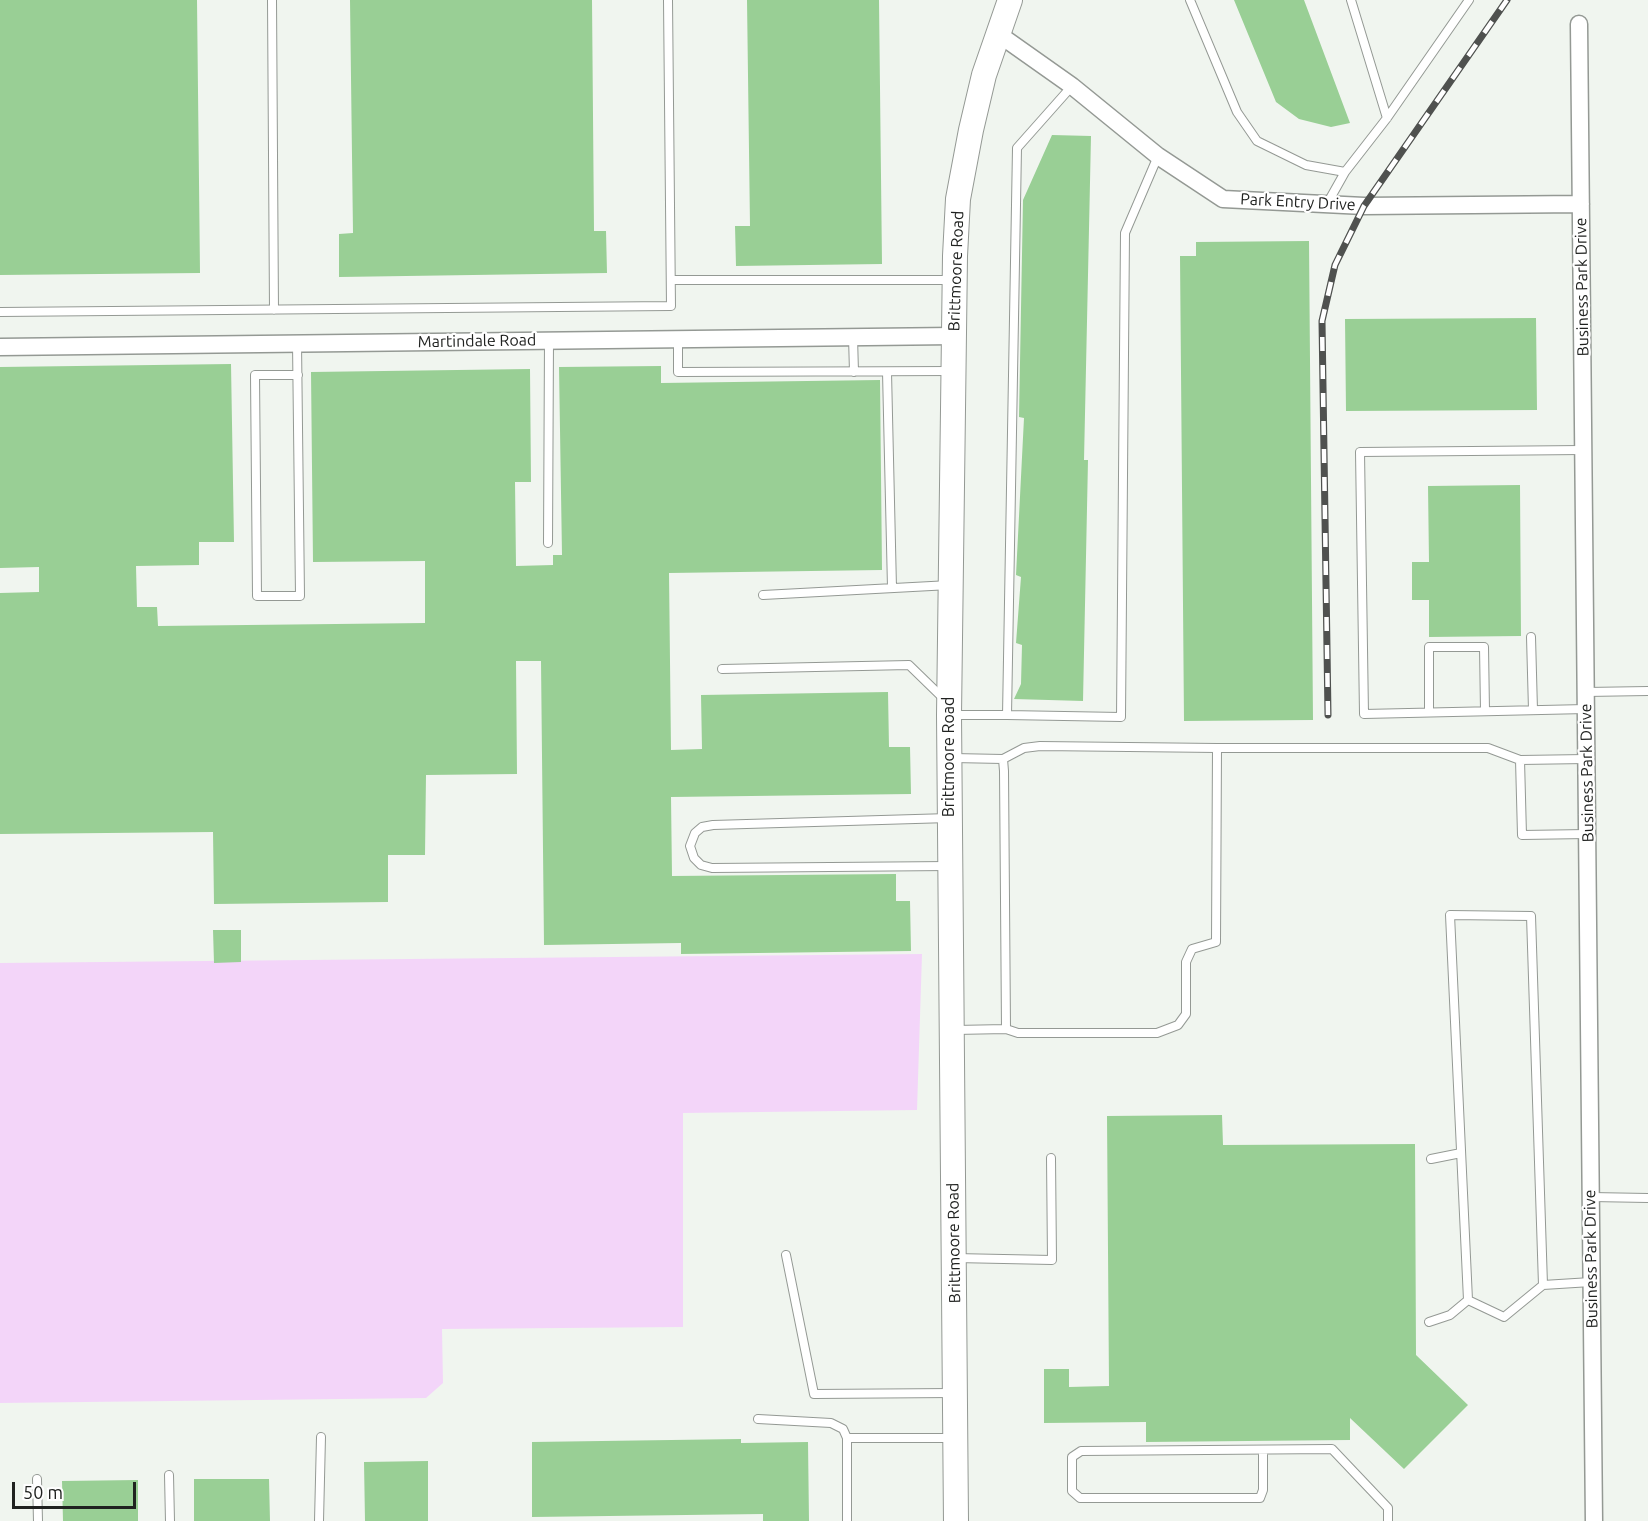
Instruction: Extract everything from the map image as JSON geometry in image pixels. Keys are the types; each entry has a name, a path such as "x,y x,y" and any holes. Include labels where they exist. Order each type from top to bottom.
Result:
{"main road":[{"name":"Brittmoore Road","path":"956,1521 949,819 955,280 958,199 971,130 997,33 1010,0"}],"street":[{"name":"Business Park Drive","path":"1579,24 1594,1521"},
{"name":"Park Entry Drive","path":"997,33 1072,86 1158,156 1223,199 1327,204 1581,204"},
{"name":"Martindale Road","path":"0,346 954,336"}],"lane":[{"path":"272,0 274,310"},
{"path":"0,312 671,306 668,0"},
{"path":"1190,0 1237,112 1257,141 1306,165 1345,172"},
{"path":"1351,0 1387,118"},
{"path":"1327,204 1345,172 1387,118 1469,0"},
{"path":"1006,715 1017,148 1072,86"},
{"path":"722,669 909,665 949,709 1006,715 1120,717 1125,233 1158,156"},
{"path":"671,280 955,280"},
{"path":"853,337 854,372"},
{"path":"678,339 678,372 953,371"},
{"path":"548,543 549,340"},
{"path":"297,343 298,375 300,596 257,596 255,375 298,375"},
{"path":"888,372 892,588"},
{"path":"1584,450 1360,452 1364,714 1586,709"},
{"path":"763,595 950,585"},
{"path":"1531,637 1533,710"},
{"path":"1429,712 1429,647 1484,647 1485,711"},
{"path":"1586,692 1648,691"},
{"path":"949,758 1003,759 1024,748 1040,746 1488,748 1520,760 1586,759"},
{"path":"951,1030 1006,1029 1018,1033 1157,1034 1178,1025 1186,1014 1186,962 1192,949 1216,942 1217,748"},
{"path":"1003,759 1006,1029"},
{"path":"1520,760 1522,835 1587,834"},
{"path":"949,819 713,825 702,827 695,833 690,846 694,858 701,865 712,868 950,866"},
{"path":"1468,1300 1450,915 1531,916 1543,1285"},
{"path":"1431,1159 1461,1153"},
{"path":"954,1258 1052,1260 1051,1158"},
{"path":"1591,1197 1648,1198"},
{"path":"786,1255 814,1394 956,1393"},
{"path":"1468,1300 1504,1317 1543,1285 1592,1282"},
{"path":"1429,1322 1450,1316 1468,1300"},
{"path":"758,1419 831,1423 843,1429 847,1438 847,1521"},
{"path":"319,1521 321,1437"},
{"path":"847,1438 956,1438"},
{"path":"1263,1450 1263,1490 1260,1498 1080,1498 1072,1491 1072,1457 1081,1451 1332,1449 1388,1508 1388,1521"},
{"path":"169,1475 170,1521"},
{"path":"37,1479 38,1521"}],"shaded area":[{"path":"922,954 917,1110 683,1113 683,1327 442,1329 443,1383 426,1398 0,1403 0,963"}],"building":[{"path":"0,0 197,0 200,273 0,275"},
{"path":"350,0 592,0 594,231 606,231 607,273 339,277 339,234 353,233"},
{"path":"747,0 879,0 882,264 736,266 735,226 750,226"},
{"path":"1234,0 1304,0 1350,123 1331,127 1299,119 1276,102"},
{"path":"1052,135 1091,136 1084,460 1088,460 1083,701 1014,699 1021,684 1022,645 1016,643 1021,577 1016,575 1024,418 1019,417 1023,200"},
{"path":"1309,241 1313,720 1184,721 1180,256 1196,256 1196,242"},
{"path":"1536,318 1537,410 1346,411 1345,319"},
{"path":"231,364 234,542 199,542 199,565 136,566 137,607 157,607 158,626 425,623 425,561 313,562 311,372 530,369 531,482 515,482 516,566 553,565 553,555 562,555 559,367 661,366 661,383 880,380 882,570 669,573 671,750 702,749 701,695 888,692 889,747 910,747 911,794 671,797 672,876 896,874 896,901 910,901 911,951 681,954 681,943 544,945 541,661 516,661 517,774 426,775 425,855 388,855 388,902 214,904 213,832 0,834 0,593 39,592 39,567 0,568 0,367"},
{"path":"1520,485 1521,636 1429,637 1429,600 1412,600 1412,562 1429,562 1428,486"},
{"path":"213,930 241,930 241,962 214,963"},
{"path":"1222,1115 1223,1145 1415,1144 1416,1355 1468,1405 1404,1469 1350,1418 1350,1440 1146,1442 1146,1422 1044,1423 1044,1369 1069,1369 1069,1387 1109,1386 1107,1116"},
{"path":"741,1439 741,1443 808,1442 809,1521 763,1521 763,1514 532,1517 532,1442"},
{"path":"428,1461 428,1521 365,1521 364,1462"},
{"path":"194,1479 269,1479 270,1521 194,1521"},
{"path":"138,1480 138,1521 63,1521 62,1481"}],"railway":[{"path":"1328,715 1322,321 1335,265 1364,206 1507,0"}]}
